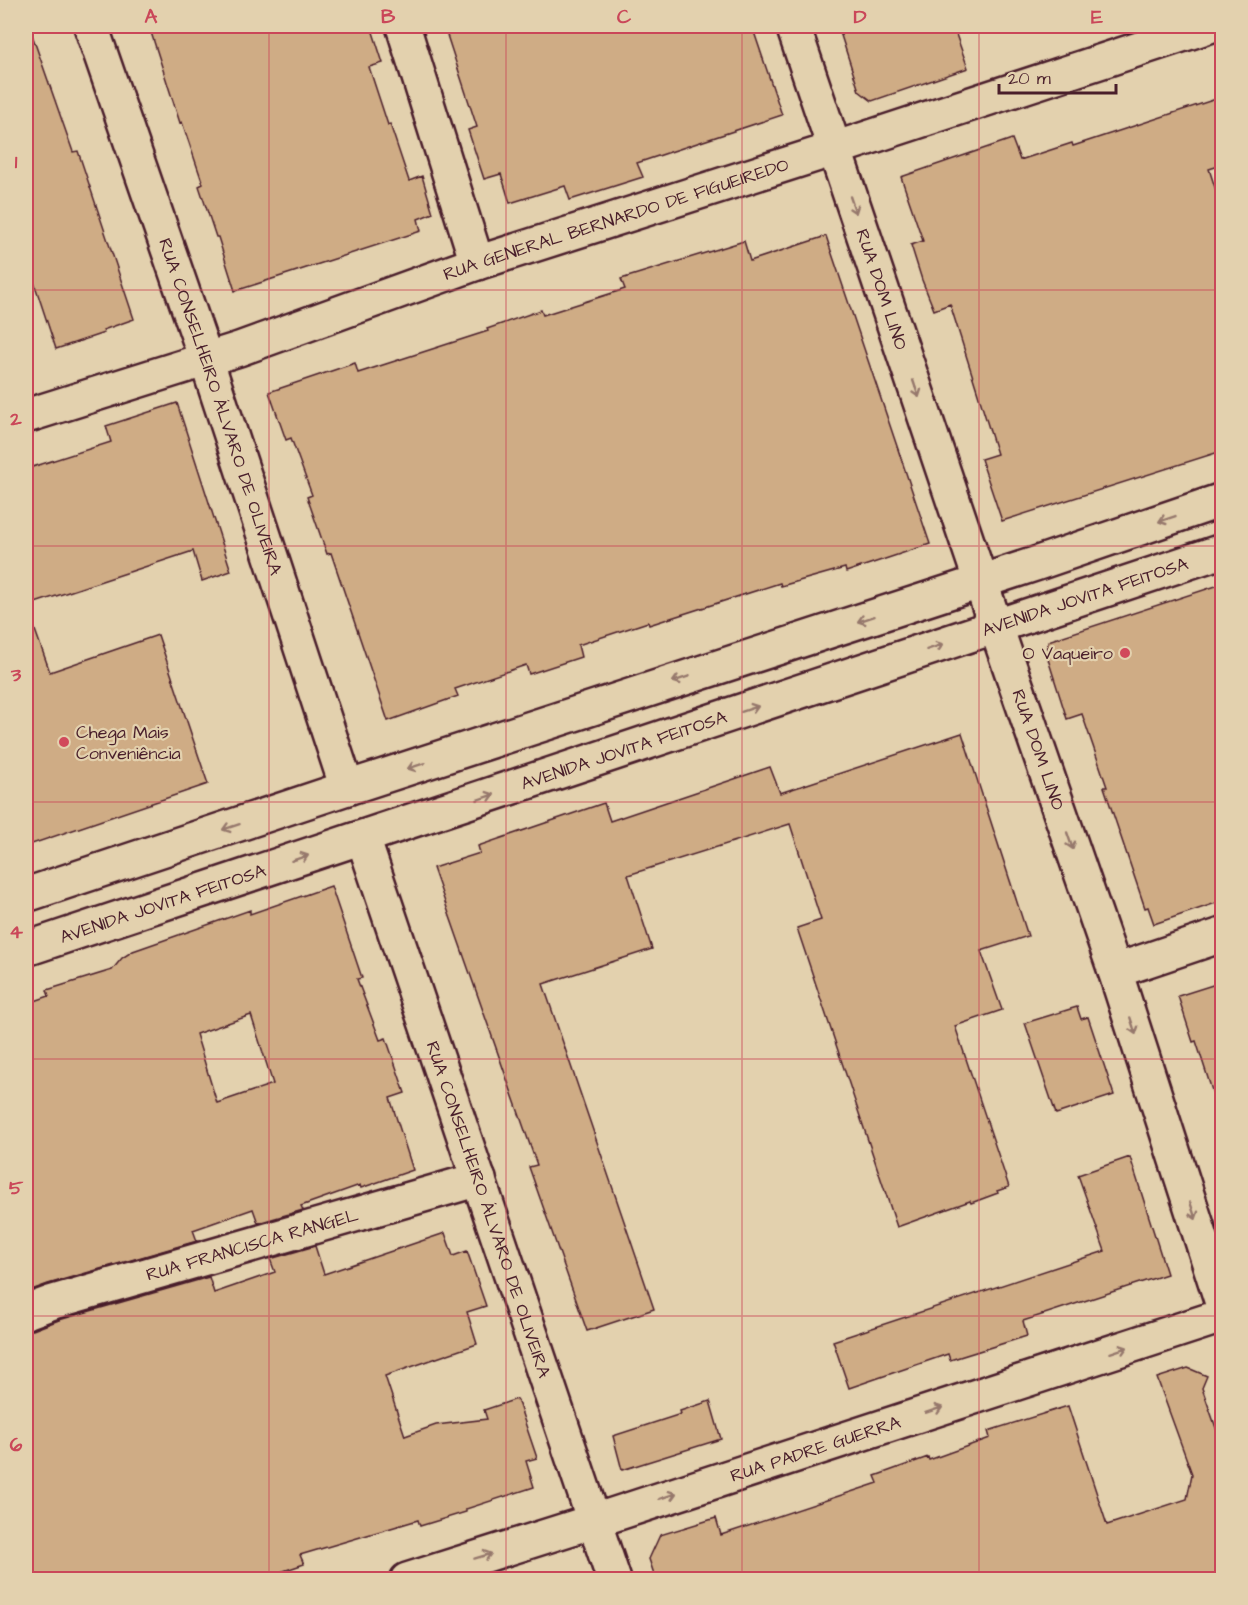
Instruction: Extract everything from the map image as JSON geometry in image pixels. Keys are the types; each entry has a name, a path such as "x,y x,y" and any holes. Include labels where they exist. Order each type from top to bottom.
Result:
{"street":[{"name":"RUA CONSELHEIRO ÁLVARO DE OLIVEIRA","path":"91,26 206,359 348,788"},
{"path":"403,26 477,263"},
{"name":"RUA DOM LINO","path":"793,26 1115,971 1222,1303"},
{"name":"RUA GENERAL BERNARDO DE FIGUEIREDO","path":"26,416 239,349 477,263 1209,26"},
{"path":"26,896 348,788 1035,564 1222,500"},
{"name":"AVENIDA JOVITA FEITOSA","path":"26,949 1222,551"},
{"name":"RUA CONSELHEIRO ÁLVARO DE OLIVEIRA","path":"363,838 614,1580"},
{"path":"1115,971 1222,935"},
{"name":"RUA FRANCISCA RANGEL","path":"26,1312 53,1302 479,1179"},
{"name":"RUA PADRE GUERRA","path":"407,1580 1222,1316"}],"building":[{"path":"149,26 371,26 383,63 369,67 388,125 390,124 409,181 422,176 433,213 418,219 421,231 235,291 199,186 203,184 182,122 180,123"},
{"path":"444,26 752,26 782,115 637,163 643,177 570,200 565,186 510,203 501,174 484,179 468,130 477,127"},
{"path":"838,26 953,26 968,68 872,101 859,91"},
{"path":"30,29 73,152 78,151 134,319 103,330 104,333 56,349 26,258 26,30"},
{"path":"1222,97 1222,165 1209,169 1222,209 1222,451 1002,521 981,459 997,454 950,304 934,310 922,280 911,245 923,241 901,177 1012,139 1020,160 1072,143 1073,146"},
{"path":"826,236 930,544 846,572 845,568 781,586 780,583 649,625 648,622 578,645 581,657 529,674 526,665 455,689 458,696 388,721 331,553 327,554 307,497 312,495 291,438 286,440 269,392 355,363 358,373 488,331 487,329 541,310 543,315 625,289 621,279 744,241 750,261"},
{"path":"177,403 231,571 202,581 193,551 26,606 26,469 111,442 106,426"},
{"path":"1222,584 1222,901 1154,924 1148,907 1145,908 1082,714 1067,719 1047,656 1048,641"},
{"path":"26,616 30,616 50,672 158,635 208,784 26,846"},
{"path":"962,733 1028,936 981,951 1002,1010 955,1026 1009,1187 971,1203 970,1201 897,1227 797,928 821,920 790,824 628,875 652,949 543,984 654,1309 587,1331 529,1167 537,1165 433,868 480,853 478,846 604,803 610,821 770,767 780,793"},
{"path":"331,886 362,978 357,979 380,1040 386,1038 405,1093 390,1098 413,1170 361,1188 360,1185 301,1206 303,1210 258,1223 253,1209 193,1230 197,1241 26,1292 26,1004 49,996 47,990 112,970 122,958 133,951 250,910 250,914","holes":["251,1015 273,1084 217,1103 196,1034"]},
{"path":"1222,982 1222,1103 1216,1103 1196,1041 1193,1042 1178,996"},
{"path":"1077,1007 1081,1019 1088,1017 1114,1095 1056,1114 1025,1023"},
{"path":"1130,1157 1167,1274 1023,1321 1027,1336 950,1360 948,1354 849,1388 833,1341 1105,1251 1078,1175"},
{"path":"445,1233 453,1256 467,1251 486,1306 467,1312 477,1344 385,1376 405,1436 436,1425 487,1419 484,1410 517,1399 537,1458 526,1461 534,1487 420,1526 418,1520 300,1555 304,1564 257,1580 26,1580 26,1330 33,1330 59,1320 209,1277 214,1293 275,1272 270,1259 315,1246 324,1274"},
{"path":"1188,1368 1207,1376 1202,1388 1222,1445 1222,1580 656,1580 649,1559 660,1535 716,1518 721,1535 878,1483 875,1476 990,1438 988,1431 1068,1406 1107,1525 1187,1499 1192,1474 1157,1378"},
{"path":"710,1401 721,1439 622,1470 613,1436 681,1414 680,1411"}],"place":[{"name":"O Vaqueiro","path":"1125,653"},
{"name":"Chega Mais Conveniência","path":"64,742"}]}
